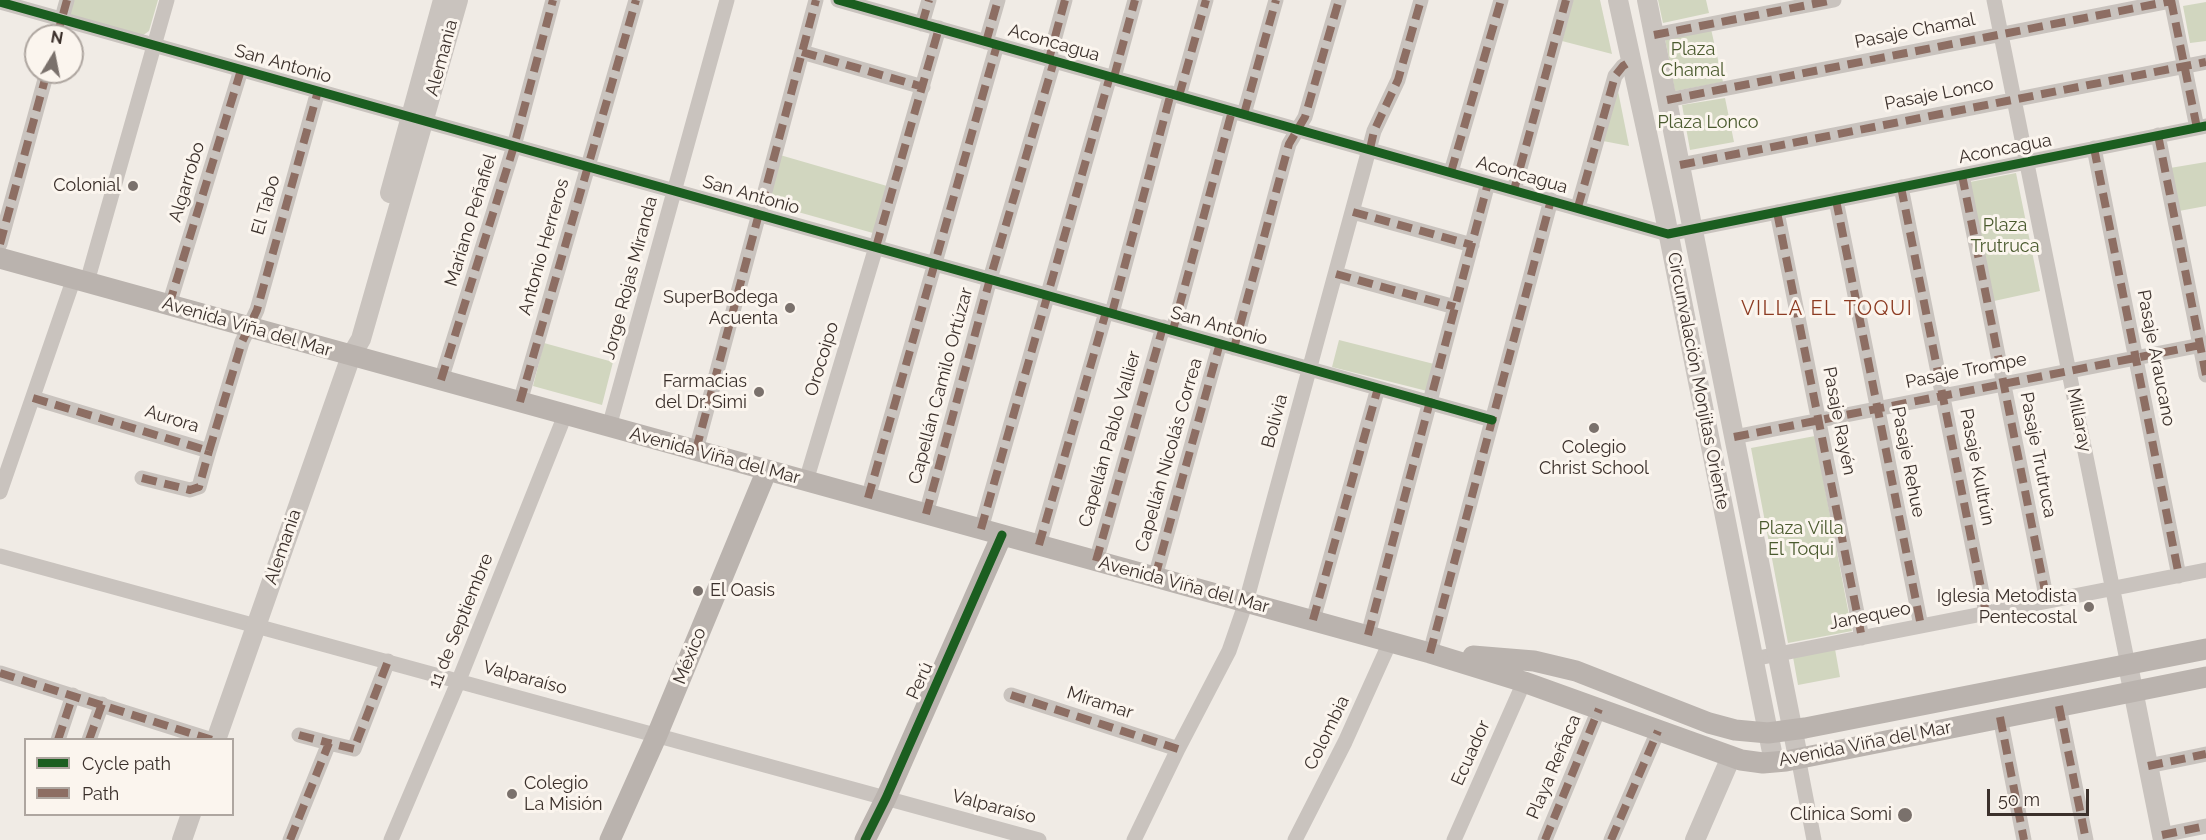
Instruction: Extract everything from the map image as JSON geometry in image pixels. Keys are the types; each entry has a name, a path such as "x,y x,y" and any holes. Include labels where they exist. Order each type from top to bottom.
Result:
{"main road":[{"name":"Avenida Viña del Mar","path":"0,258 1390,642 1524,671 1599,709 1731,757 1752,762 1774,762 2206,677"},
{"name":"México","path":"610,840 657,735 767,470"},
{"name":"Perú","path":"866,840 1002,535"},
{"name":"Avenida Viña del Mar","path":"1524,671 1534,661 1576,671 1719,727 1768,733 2206,650"}],"street":[{"path":"61,24 67,0"},
{"path":"0,492 33,398 80,280 167,0"},
{"name":"Alemania","path":"215,738 351,356 361,339 418,119 443,0"},
{"name":"Alemania","path":"418,119 458,0"},
{"name":"Mariano Peñafiel","path":"441,380 514,146 553,0"},
{"name":"Antonio Herreros","path":"520,402 636,0"},
{"name":"Jorge Rojas Miranda","path":"609,427 727,0"},
{"path":"696,450 816,0"},
{"path":"922,24 928,0"},
{"path":"868,498 934,264 992,43 998,0"},
{"name":"Capellán Camilo Ortúzar","path":"926,514 1052,60 1065,0"},
{"path":"981,529 1135,0"},
{"path":"1039,545 1175,94 1206,0"},
{"name":"Capellán Pablo Vallier","path":"1095,561 1276,0"},
{"name":"Capellán Nicolás Correa","path":"1155,577 1289,144 1305,117 1339,0"},
{"name":"Bolivia","path":"1134,840 1229,651 1246,602 1374,131 1398,80 1421,0"},
{"path":"1451,172 1502,0"},
{"path":"1514,190 1566,0"},
{"name":"Circunvalación Monjitas Oriente","path":"1618,0 1668,234 1774,762"},
{"name":"Circunvalación Monjitas Oriente","path":"1647,0 1814,840"},
{"path":"1654,35 1834,0"},
{"name":"Millaray","path":"1994,0 2162,837"},
{"path":"2171,0 2184,66 2201,127"},
{"name":"Pasaje Chamal","path":"1667,100 2171,0"},
{"name":"Aconcagua","path":"847,1 1668,234 2201,127"},
{"name":"San Antonio","path":"0,2 1492,420"},
{"name":"Orocoipo","path":"806,481 939,28"},
{"path":"802,52 923,87"},
{"path":"1578,207 1616,76 1623,66 1631,61"},
{"name":"Pasaje Lonco","path":"1680,165 2206,62"},
{"name":"Algarrobo","path":"170,305 241,70"},
{"path":"0,244 44,84"},
{"name":"El Tabo","path":"249,327 257,310 318,91"},
{"path":"2158,135 2203,344 2206,375"},
{"name":"Pasaje Araucano","path":"2094,148 2179,576"},
{"name":"Pasaje Trutruca","path":"1962,175 2047,601"},
{"path":"1368,635 1488,183"},
{"name":"Pasaje Kultrún","path":"1901,187 1986,614"},
{"path":"1430,652 1551,200"},
{"name":"Pasaje Rehue","path":"1836,200 1921,626"},
{"path":"1353,212 1472,245"},
{"name":"Pasaje Rayén","path":"1777,212 1862,638"},
{"path":"1336,274 1455,307"},
{"name":"Aurora","path":"33,398 209,451 242,342 249,327"},
{"name":"Pasaje Trompe","path":"1734,436 2203,344"},
{"path":"1313,620 1378,388"},
{"name":"11 de Septiembre","path":"391,840 459,680 565,415"},
{"path":"142,478 195,489 198,487 209,451"},
{"name":"Valparaíso","path":"0,556 256,624 1039,840"},
{"name":"Janequeo","path":"1753,659 2206,570"},
{"name":"Colombia","path":"1295,840 1345,742 1390,642"},
{"path":"299,735 354,749 388,661"},
{"name":"Ecuador","path":"1454,840 1524,671"},
{"path":"0,673 208,738"},
{"path":"59,738 73,695"},
{"name":"Miramar","path":"1011,695 1178,749"},
{"path":"90,738 102,704"},
{"path":"2059,706 2086,840"},
{"name":"Playa Reñaca","path":"1545,840 1599,709"},
{"path":"2000,717 2024,840"},
{"path":"1611,840 1658,731"},
{"path":"290,840 329,743"},
{"path":"2148,766 2206,754"},
{"path":"1695,840 1731,757"},
{"path":"182,840 190,816"},
{"path":"2162,837 2206,826"}],"green space":[{"path":"73,0 158,0 149,31 142,36 69,16"},
{"path":"1573,0 1600,0 1612,54 1562,41"},
{"path":"1658,0 1706,0 1709,13 1663,23"},
{"path":"2206,2 2206,41 2190,43 2183,6"},
{"name":"Plaza Chamal","path":"1711,29 1723,82 1675,91 1665,39"},
{"path":"1618,91 1629,146 1603,141"},
{"name":"Plaza Lonco","path":"1725,98 1734,142 1690,150 1682,105"},
{"path":"780,155 887,186 873,233 766,203"},
{"path":"2206,162 2206,206 2179,211 2170,168"},
{"name":"Plaza Trutruca","path":"2016,173 2040,291 1994,301 1970,182"},
{"path":"1339,340 1434,364 1427,391 1332,367"},
{"path":"544,343 613,362 602,405 533,386"},
{"name":"Plaza Villa El Toqui","path":"1815,436 1852,631 1788,643 1751,448"},
{"path":"1835,649 1840,677 1798,685 1793,657"}],"marked path":[{"path":"60,24 67,0"},
{"path":"441,380 514,146 553,0"},
{"path":"520,402 636,0"},
{"path":"696,450 816,0"},
{"path":"922,24 929,0"},
{"path":"986,42 998,0"},
{"path":"1049,59 1065,0"},
{"path":"1114,77 1135,0"},
{"path":"1179,96 1206,0"},
{"path":"1244,114 1276,0"},
{"path":"1234,348 1289,144 1305,117 1339,0"},
{"path":"1370,149 1374,131 1398,80 1421,0"},
{"path":"1451,172 1501,0"},
{"path":"1514,190 1566,0"},
{"path":"1654,35 1834,0"},
{"path":"2171,0 2197,128"},
{"path":"1667,100 2171,1"},
{"path":"876,247 939,28"},
{"path":"868,498 997,45"},
{"path":"802,52 923,87"},
{"path":"926,514 990,279 1054,61"},
{"path":"1578,207 1615,76 1623,66 1631,61"},
{"path":"1680,165 2206,62"},
{"path":"169,305 241,70"},
{"path":"981,529 1110,76"},
{"path":"0,244 44,84"},
{"path":"33,398 209,451 242,342 257,310 318,91"},
{"path":"1112,313 1171,93"},
{"path":"1173,330 1232,111"},
{"path":"2158,135 2206,375"},
{"path":"2094,148 2179,576"},
{"path":"1962,175 2047,601"},
{"path":"1368,635 1488,183"},
{"path":"1901,187 1986,613"},
{"path":"1430,653 1551,200"},
{"path":"1836,200 1921,626"},
{"path":"1353,212 1472,245"},
{"path":"1777,212 1862,638"},
{"path":"1336,274 1455,307"},
{"path":"1039,545 1106,312"},
{"path":"1096,561 1163,327"},
{"path":"1155,577 1220,343"},
{"path":"1734,437 2206,344"},
{"path":"1313,620 1378,388"},
{"path":"142,478 190,490 199,487 209,451"},
{"path":"290,840 329,743 354,749 388,661"},
{"path":"0,673 206,738"},
{"path":"59,738 73,695"},
{"path":"1011,695 1178,749"},
{"path":"90,738 102,704"},
{"path":"2059,706 2086,840"},
{"path":"1545,840 1599,709"},
{"path":"2000,717 2024,840"},
{"path":"1611,840 1658,731"},
{"path":"299,735 329,743"},
{"path":"2148,766 2206,754"},
{"path":"2162,835 2206,826"}],"cycle path":[{"path":"838,0 1668,234 2206,126"},
{"path":"0,2 1492,420"},
{"path":"865,840 886,798 1002,535"}],"place":[{"name":"Colonial","path":"133,186"},
{"name":"SuperBodega Acuenta","path":"790,308"},
{"name":"Farmacias del Dr. Simi","path":"759,392"},
{"name":"Colegio Christ School","path":"1594,428"},
{"name":"El Oasis","path":"698,591"},
{"name":"Iglesia Metodista Pentecostal","path":"2089,607"},
{"name":"Colegio La Misión","path":"512,794"},
{"name":"Clínica Somi","path":"1905,815"}],"district":[{"name":"VILLA EL TOQUI","path":"1827,309"}]}
